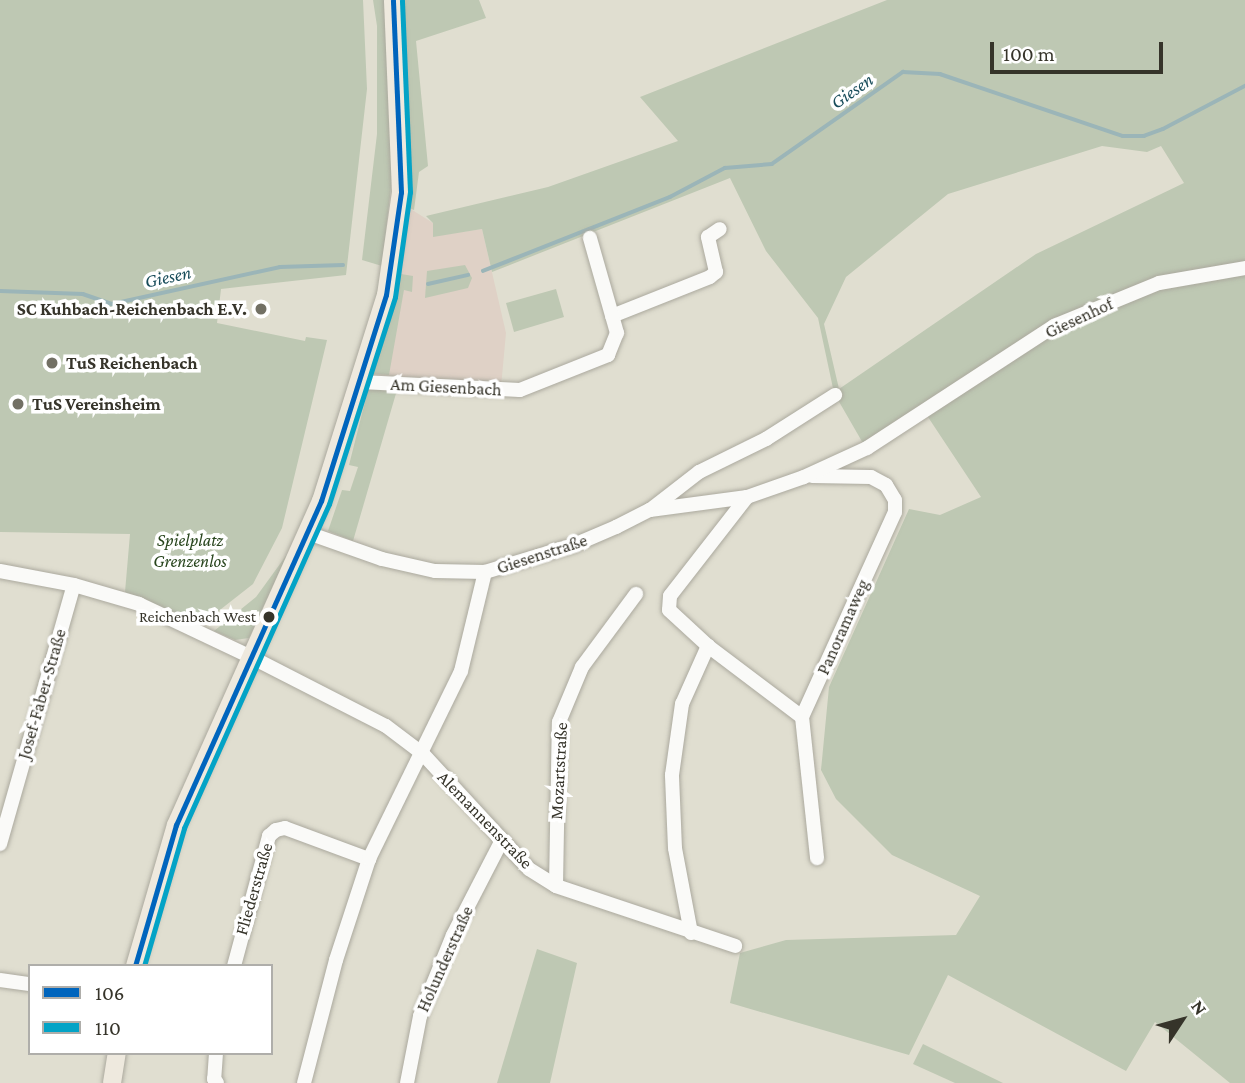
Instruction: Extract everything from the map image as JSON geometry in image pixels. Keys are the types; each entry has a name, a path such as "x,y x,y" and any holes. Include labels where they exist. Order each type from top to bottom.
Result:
{"main road":[{"path":"136,964 176,825 308,533 361,382 391,272 399,214 400,104 393,0"},
{"path":"113,1083 117,1055"}],"street":[{"path":"612,316 710,277 716,272 708,237 720,229"},
{"name":"Am Giesenbach","path":"361,382 520,390 608,355 617,333 590,238"},
{"name":"Giesenhof","path":"931,408 1054,326 1158,283 1245,268"},
{"name":"Giesenstraße","path":"650,510 672,488 765,439 835,395"},
{"name":"Giesenstraße","path":"308,533 423,568 485,572 575,545 650,510 747,497 804,477 867,447 931,408"},
{"name":"Panoramaweg","path":"802,717 895,512 895,500 886,485 870,477 804,477"},
{"path":"747,497 670,596 669,610 708,646 802,717 817,858"},
{"name":"Alemannenstraße","path":"0,571 74,584 139,604 387,726 424,754 529,869 556,886 735,946"},
{"path":"304,1083 336,960 369,859 424,754 461,671 485,572"},
{"name":"Josef-Faber-Straße","path":"0,845 74,584"},
{"name":"Mozartstraße","path":"556,886 559,722 582,667 636,594"},
{"path":"691,933 675,848 672,775 682,704 708,646"},
{"name":"Fliederstraße","path":"235,964 269,836 276,830 285,828 369,859"},
{"name":"Holunderstraße","path":"407,1083 420,1016 453,935 502,840"},
{"path":"0,980 28,984"},
{"path":"216,1055 214,1079 218,1083"}],"shaded area":[{"path":"409,208 433,223 434,236 482,229 506,333 501,387 372,374 401,274"}],"green space":[{"name":"Spielplatz Grenzenlos","path":"0,0 363,0 367,89 346,275 221,289 217,323 305,341 306,337 327,340 282,528 253,584 202,624 125,592 130,534 0,532"},
{"path":"373,0 386,0 392,178 382,266 362,260 377,134 377,26"},
{"path":"399,0 479,0 486,18 416,41 428,166 419,172 414,210 409,208 405,34"},
{"path":"887,0 1245,0 1245,1083 1230,1083 1155,1022 1126,1071 948,975 909,1055 730,1003 740,953 786,940 956,935 980,896 892,855 836,799 821,770 829,687 909,509 940,515 981,497 922,408 864,445 834,393 818,318 766,251 730,178 492,272 482,229 433,237 433,223 426,216 548,187 678,141 640,97","holes":["1102,146 1147,152 1161,146 1184,183 1036,254 839,389 824,324 846,277 948,194"]},
{"path":"465,265 472,278 468,288 425,298 427,271"},
{"path":"401,274 413,276 412,292 404,290 389,375 372,374"},
{"path":"556,289 564,317 514,332 506,303"},
{"path":"369,386 397,390 353,541 328,531 342,490 350,491 358,467 349,465"},
{"path":"288,553 249,638 235,640 214,631 256,597"},
{"path":"537,949 577,963 550,1083 497,1083"},
{"path":"923,1044 1003,1083 955,1083 913,1064"}],"waterway":[{"name":"Giesen","path":"483,271 670,197 725,168 772,164 903,72 940,74 1123,136 1144,136 1163,129 1245,86"},
{"name":"Giesen","path":"0,291 83,294 112,304 280,267 343,265"},
{"name":"Giesen","path":"428,284 468,275"}],"transit line":[{"name":"106","path":"136,964 176,825 321,501 386,295 401,192 393,0"},
{"name":"110","path":"145,964 184,828 329,504 395,297 410,192 402,0"}],"place":[{"name":"SC Kuhbach-Reichenbach E.V.","path":"261,309"},
{"name":"TuS Reichenbach","path":"52,363"},
{"name":"TuS Vereinsheim","path":"18,404"},
{"name":"Reichenbach West","path":"269,617"}]}
